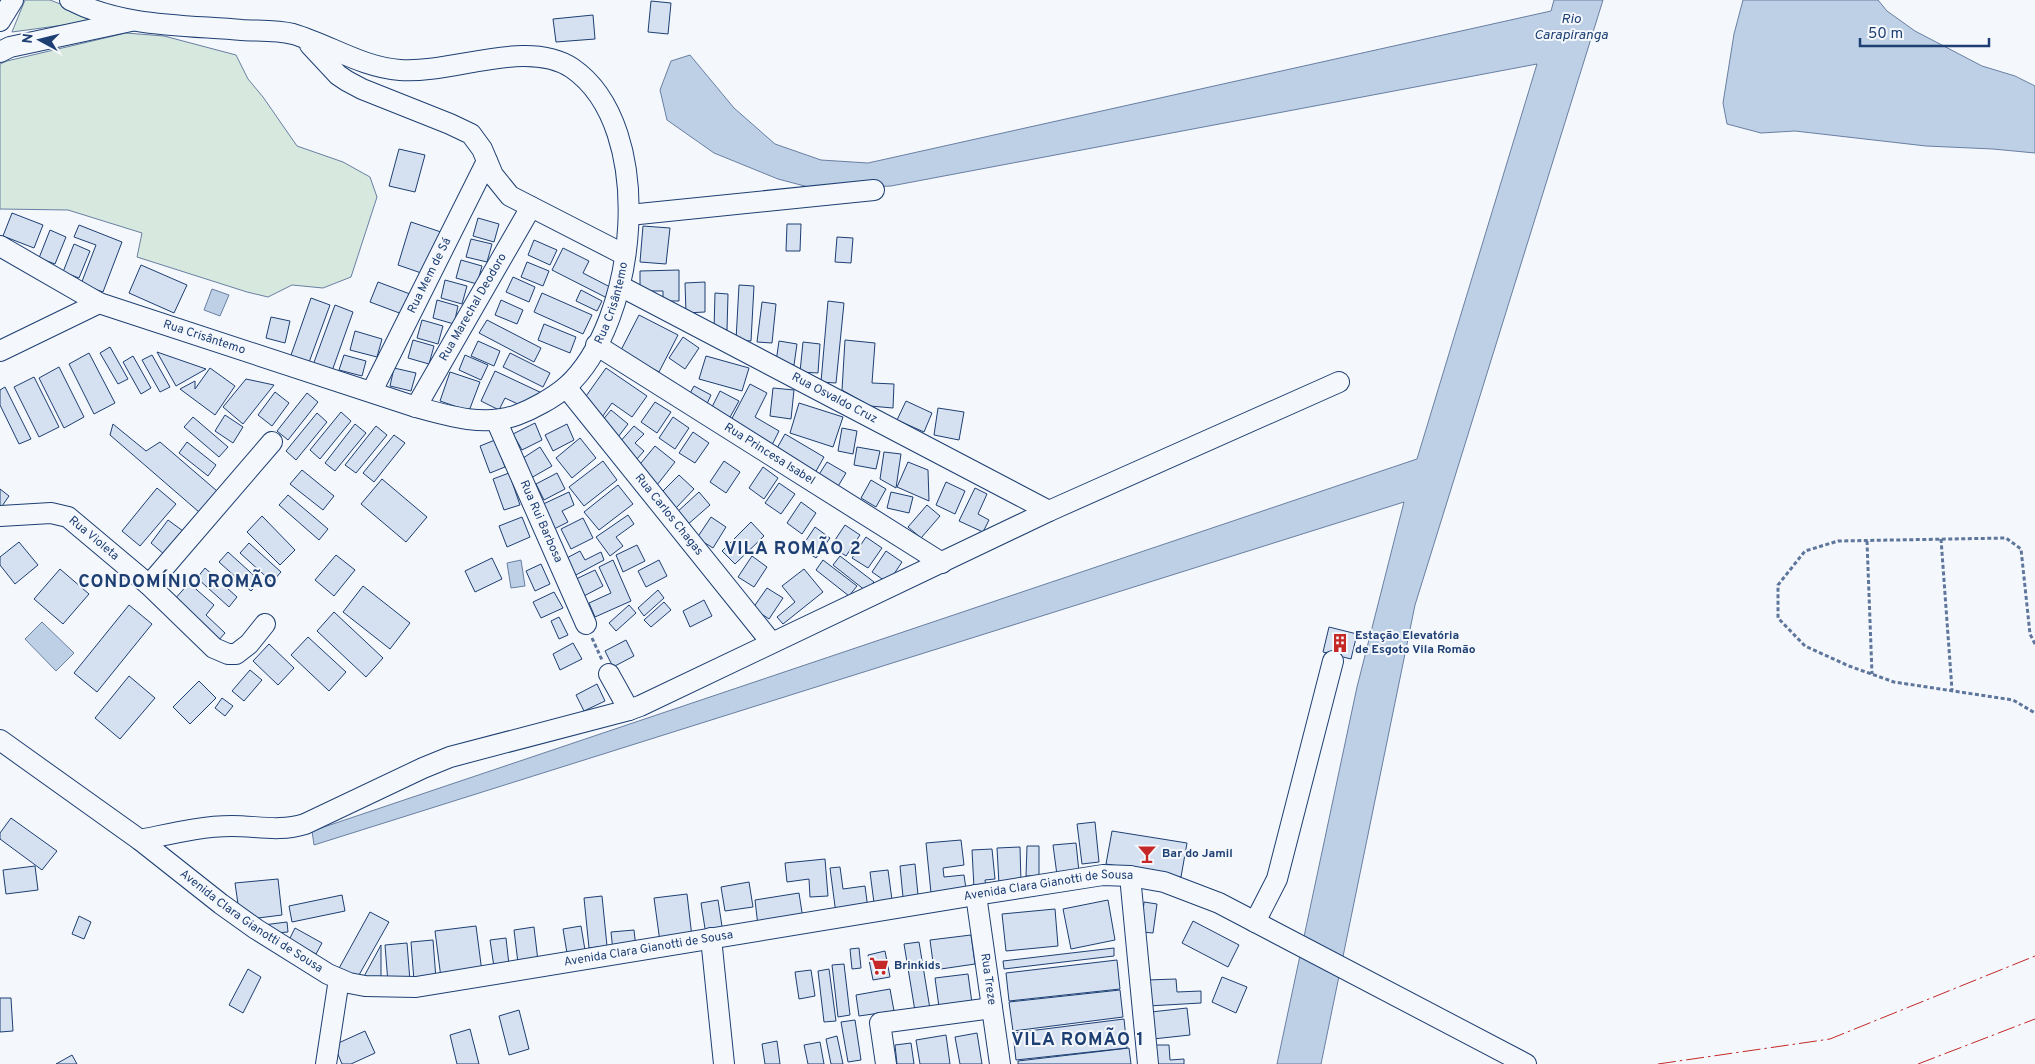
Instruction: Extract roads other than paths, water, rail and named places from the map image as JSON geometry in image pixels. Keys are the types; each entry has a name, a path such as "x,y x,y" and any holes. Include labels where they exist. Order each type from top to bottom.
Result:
{"street":[{"path":"0,21 13,0"},
{"name":"Rua Crisântemo","path":"0,246 99,303 416,406 483,421 517,416 566,387 587,361 596,345 609,320 620,286 629,216 626,162 614,122 600,95 571,68 555,60 526,55 418,70 380,68 363,63 291,33 131,21 70,0"},
{"name":"Rua Crisântemo","path":"0,52 10,47 131,21"},
{"path":"291,33 313,46 335,72 347,81 471,134 482,149 500,186 510,196 625,254"},
{"name":"Rua Mem de Sá","path":"372,391 487,161"},
{"path":"629,216 874,190"},
{"name":"Rua Marechal Deodoro","path":"416,406 531,208"},
{"name":"Rua Osvaldo Cruz","path":"620,286 1049,511"},
{"path":"0,351 99,303"},
{"name":"Rua Princesa Isabel","path":"596,345 942,563"},
{"path":"140,840 196,828 232,826 291,829 450,757 629,710 667,694 771,642 1049,511 1339,382"},
{"name":"Rua Carlos Chagas","path":"566,387 771,642"},
{"name":"Rua Rui Barbosa","path":"496,420 586,624"},
{"path":"149,584 272,442"},
{"name":"Rua Violeta","path":"0,516 50,513 68,517 149,584 208,643 221,652 236,654 243,649 265,624"},
{"path":"1255,922 1277,879 1333,661"},
{"path":"609,674 629,710"},
{"name":"Avenida Clara Gianotti de Sousa","path":"0,740 140,840 248,924 339,980 365,986 416,987 1104,875 1130,876 1164,882 1197,893 1526,1064"},
{"path":"1130,876 1148,1064"},
{"name":"Rua Treze","path":"976,895 1000,1064"},
{"path":"711,938 724,1064"},
{"path":"326,1064 339,980"},
{"path":"886,1064 880,1023 992,1008"}],"water":[{"name":"Rio Carapiranga","path":"1554,0 1603,0 1415,605 1321,1064 1277,1064 1357,687 1404,502 314,845 312,831 1417,459 1537,64 891,186 816,189 778,179 714,153 667,120 660,90 671,61 690,55 734,108 775,144 821,160 868,163 1551,11"},
{"path":"1743,0 1878,0 1887,11 1915,31 1982,66 2015,76 2035,86 2035,153 1926,146 1795,131 1761,133 1727,124 1723,103 1734,34"},
{"path":"212,289 229,295 220,316 204,310"},
{"path":"521,560 525,586 511,588 507,563"},
{"path":"42,622 74,653 56,671 25,639"}],"place":[{"name":"Estação Elevatória de Esgoto Vila Romão","path":"1340,643"},
{"name":"Bar do Jamil","path":"1147,854"},
{"name":"Brinkids","path":"879,966"}],"district":[{"name":"VILA ROMÃO 2","path":"793,549"},
{"name":"CONDOMÍNIO ROMÃO","path":"178,582"},
{"name":"VILA ROMÃO 1","path":"1078,1040"}]}
